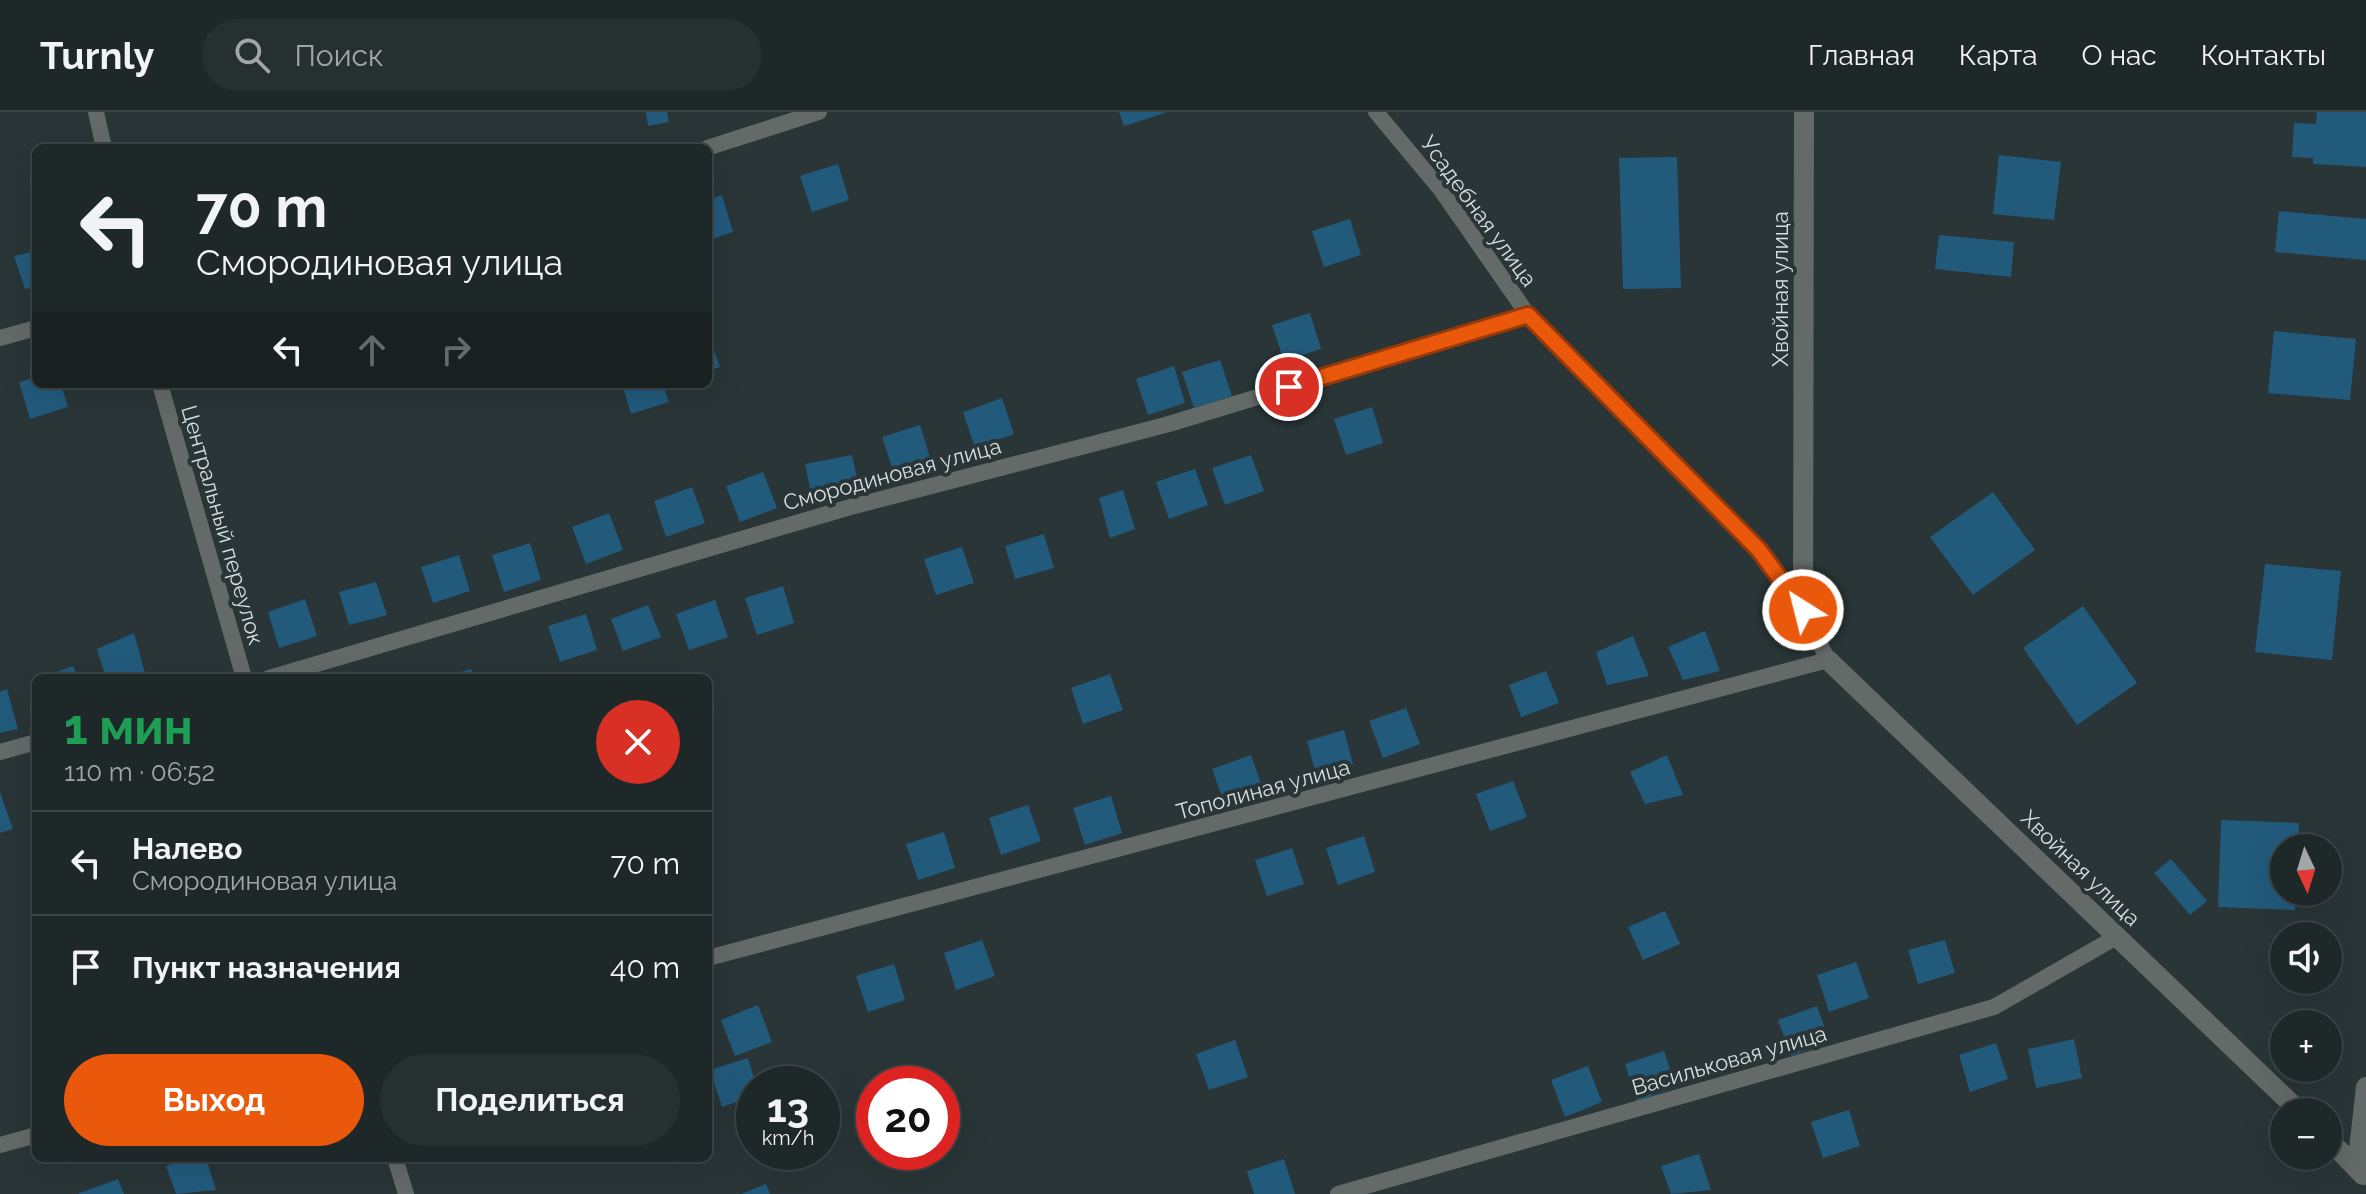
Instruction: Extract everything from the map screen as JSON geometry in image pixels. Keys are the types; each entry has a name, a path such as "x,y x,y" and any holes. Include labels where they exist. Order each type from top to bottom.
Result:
{"street":[{"name":"Хвойная улица","path":"1803,610 1804,112"},
{"name":"Хвойная улица","path":"1828,660 2286,1098"},
{"path":"2362,1172 2366,1087"},
{"path":"2342,1153 2362,1172"}],"lane":[{"path":"96,112 103,144"},
{"path":"712,146 819,112"},
{"name":"Усадебная улица","path":"1376,112 1441,190 1528,315 1759,550 1803,610 1828,660"},
{"name":"Смородиновая улица","path":"283,674 847,508 1169,424 1528,315"},
{"path":"0,338 32,329"},
{"name":"Центральный переулок","path":"161,388 243,674"},
{"name":"Тополиная улица","path":"712,957 1828,660"},
{"path":"0,752 32,743"},
{"name":"Васильковая улица","path":"1338,1194 1994,1007 2118,936"},
{"path":"0,1145 32,1136"},
{"path":"396,1162 406,1194"}],"building":[{"path":"646,112 667,112 669,122 648,126"},
{"path":"1119,112 1165,112 1165,113 1124,126"},
{"path":"2317,112 2366,112 2366,167 2313,164 2313,158 2292,157 2294,123 2316,124"},
{"path":"1999,155 2061,162 2054,220 1993,214"},
{"path":"1677,157 1681,288 1623,289 1619,158"},
{"path":"838,164 849,200 812,212 800,176"},
{"path":"722,195 733,232 712,239 712,199"},
{"path":"2279,211 2366,219 2366,260 2275,252"},
{"path":"1350,219 1361,255 1324,267 1312,231"},
{"path":"1939,235 2014,242 2011,277 1935,269"},
{"path":"32,252 32,288 25,289 14,256"},
{"path":"1310,313 1321,349 1284,361 1272,325"},
{"path":"2274,331 2356,339 2350,400 2268,393"},
{"path":"712,346 720,367 712,370"},
{"path":"1220,360 1232,396 1194,408 1182,372"},
{"path":"1174,366 1185,403 1148,415 1136,379"},
{"path":"32,378 32,388 62,388 68,407 30,419 19,382"},
{"path":"623,388 664,388 669,402 631,414"},
{"path":"1002,398 1014,434 975,448 963,412"},
{"path":"1372,407 1383,443 1346,455 1334,419"},
{"path":"920,425 931,461 894,473 882,437"},
{"path":"852,455 859,488 812,498 805,464"},
{"path":"1251,455 1264,491 1225,505 1212,468"},
{"path":"1195,469 1208,505 1169,519 1156,482"},
{"path":"763,472 777,508 740,522 726,486"},
{"path":"692,487 705,523 666,537 654,501"},
{"path":"1123,490 1135,529 1110,538 1099,498"},
{"path":"1993,492 2035,550 1973,595 1930,537"},
{"path":"609,513 623,550 586,564 572,527"},
{"path":"1044,534 1054,568 1015,579 1005,546"},
{"path":"530,543 541,580 504,592 492,555"},
{"path":"962,547 974,583 936,595 924,559"},
{"path":"459,555 470,591 433,603 421,567"},
{"path":"2265,564 2341,571 2332,660 2255,652"},
{"path":"376,582 387,615 349,625 339,592"},
{"path":"783,586 794,623 757,635 745,598"},
{"path":"305,599 317,636 279,648 268,612"},
{"path":"715,600 728,637 689,650 676,614"},
{"path":"648,605 661,637 623,651 611,619"},
{"path":"2083,606 2137,683 2077,725 2023,648"},
{"path":"586,614 597,650 560,662 548,626"},
{"path":"1705,631 1720,671 1683,680 1668,647"},
{"path":"134,633 145,673 105,674 97,649"},
{"path":"1633,636 1649,676 1607,685 1596,652"},
{"path":"73,666 76,674 51,674"},
{"path":"471,669 473,674 455,674"},
{"path":"1546,671 1559,703 1521,717 1509,685"},
{"path":"1110,674 1123,710 1083,724 1071,688"},
{"path":"7,689 18,729 0,733 0,692"},
{"path":"1406,708 1420,744 1383,758 1369,721"},
{"path":"1344,730 1353,764 1316,774 1307,741"},
{"path":"1251,755 1264,792 1225,805 1212,769"},
{"path":"1667,755 1683,795 1645,804 1630,772"},
{"path":"1513,781 1527,817 1490,831 1476,794"},
{"path":"0,792 13,829 0,833"},
{"path":"1111,796 1122,833 1085,845 1073,808"},
{"path":"1028,805 1041,841 1001,855 989,818"},
{"path":"2221,820 2299,823 2299,834 2270,834 2270,906 2295,906 2295,910 2218,907"},
{"path":"944,832 955,868 918,880 906,844"},
{"path":"1364,836 1375,872 1338,885 1326,848"},
{"path":"1292,848 1304,884 1267,896 1255,860"},
{"path":"2171,859 2207,901 2190,915 2154,873"},
{"path":"1665,911 1680,944 1643,960 1628,927"},
{"path":"982,940 995,976 956,990 944,953"},
{"path":"1945,940 1955,973 1918,984 1908,950"},
{"path":"1856,962 1869,998 1829,1012 1817,975"},
{"path":"894,964 905,1000 868,1012 856,976"},
{"path":"758,1005 772,1042 735,1056 721,1020"},
{"path":"1817,1006 1830,1043 1791,1056 1778,1020"},
{"path":"2074,1039 2082,1078 2036,1088 2028,1049"},
{"path":"1235,1040 1248,1077 1209,1090 1196,1054"},
{"path":"1996,1043 2008,1079 1970,1092 1959,1055"},
{"path":"1664,1051 1676,1087 1637,1101 1625,1064"},
{"path":"748,1058 750,1066 736,1066 736,1102 722,1107 712,1069"},
{"path":"1588,1066 1602,1102 1565,1117 1551,1080"},
{"path":"1849,1110 1860,1146 1823,1158 1811,1122"},
{"path":"1699,1154 1711,1190 1671,1194 1661,1166"},
{"path":"1284,1159 1295,1194 1254,1194 1247,1171"},
{"path":"178,1162 207,1162 216,1190 176,1194 166,1166"},
{"path":"118,1179 124,1194 77,1194"},
{"path":"766,1184 770,1194 741,1194"}],"route":[{"path":"1289,387 1528,315 1759,550 1803,610"}]}
